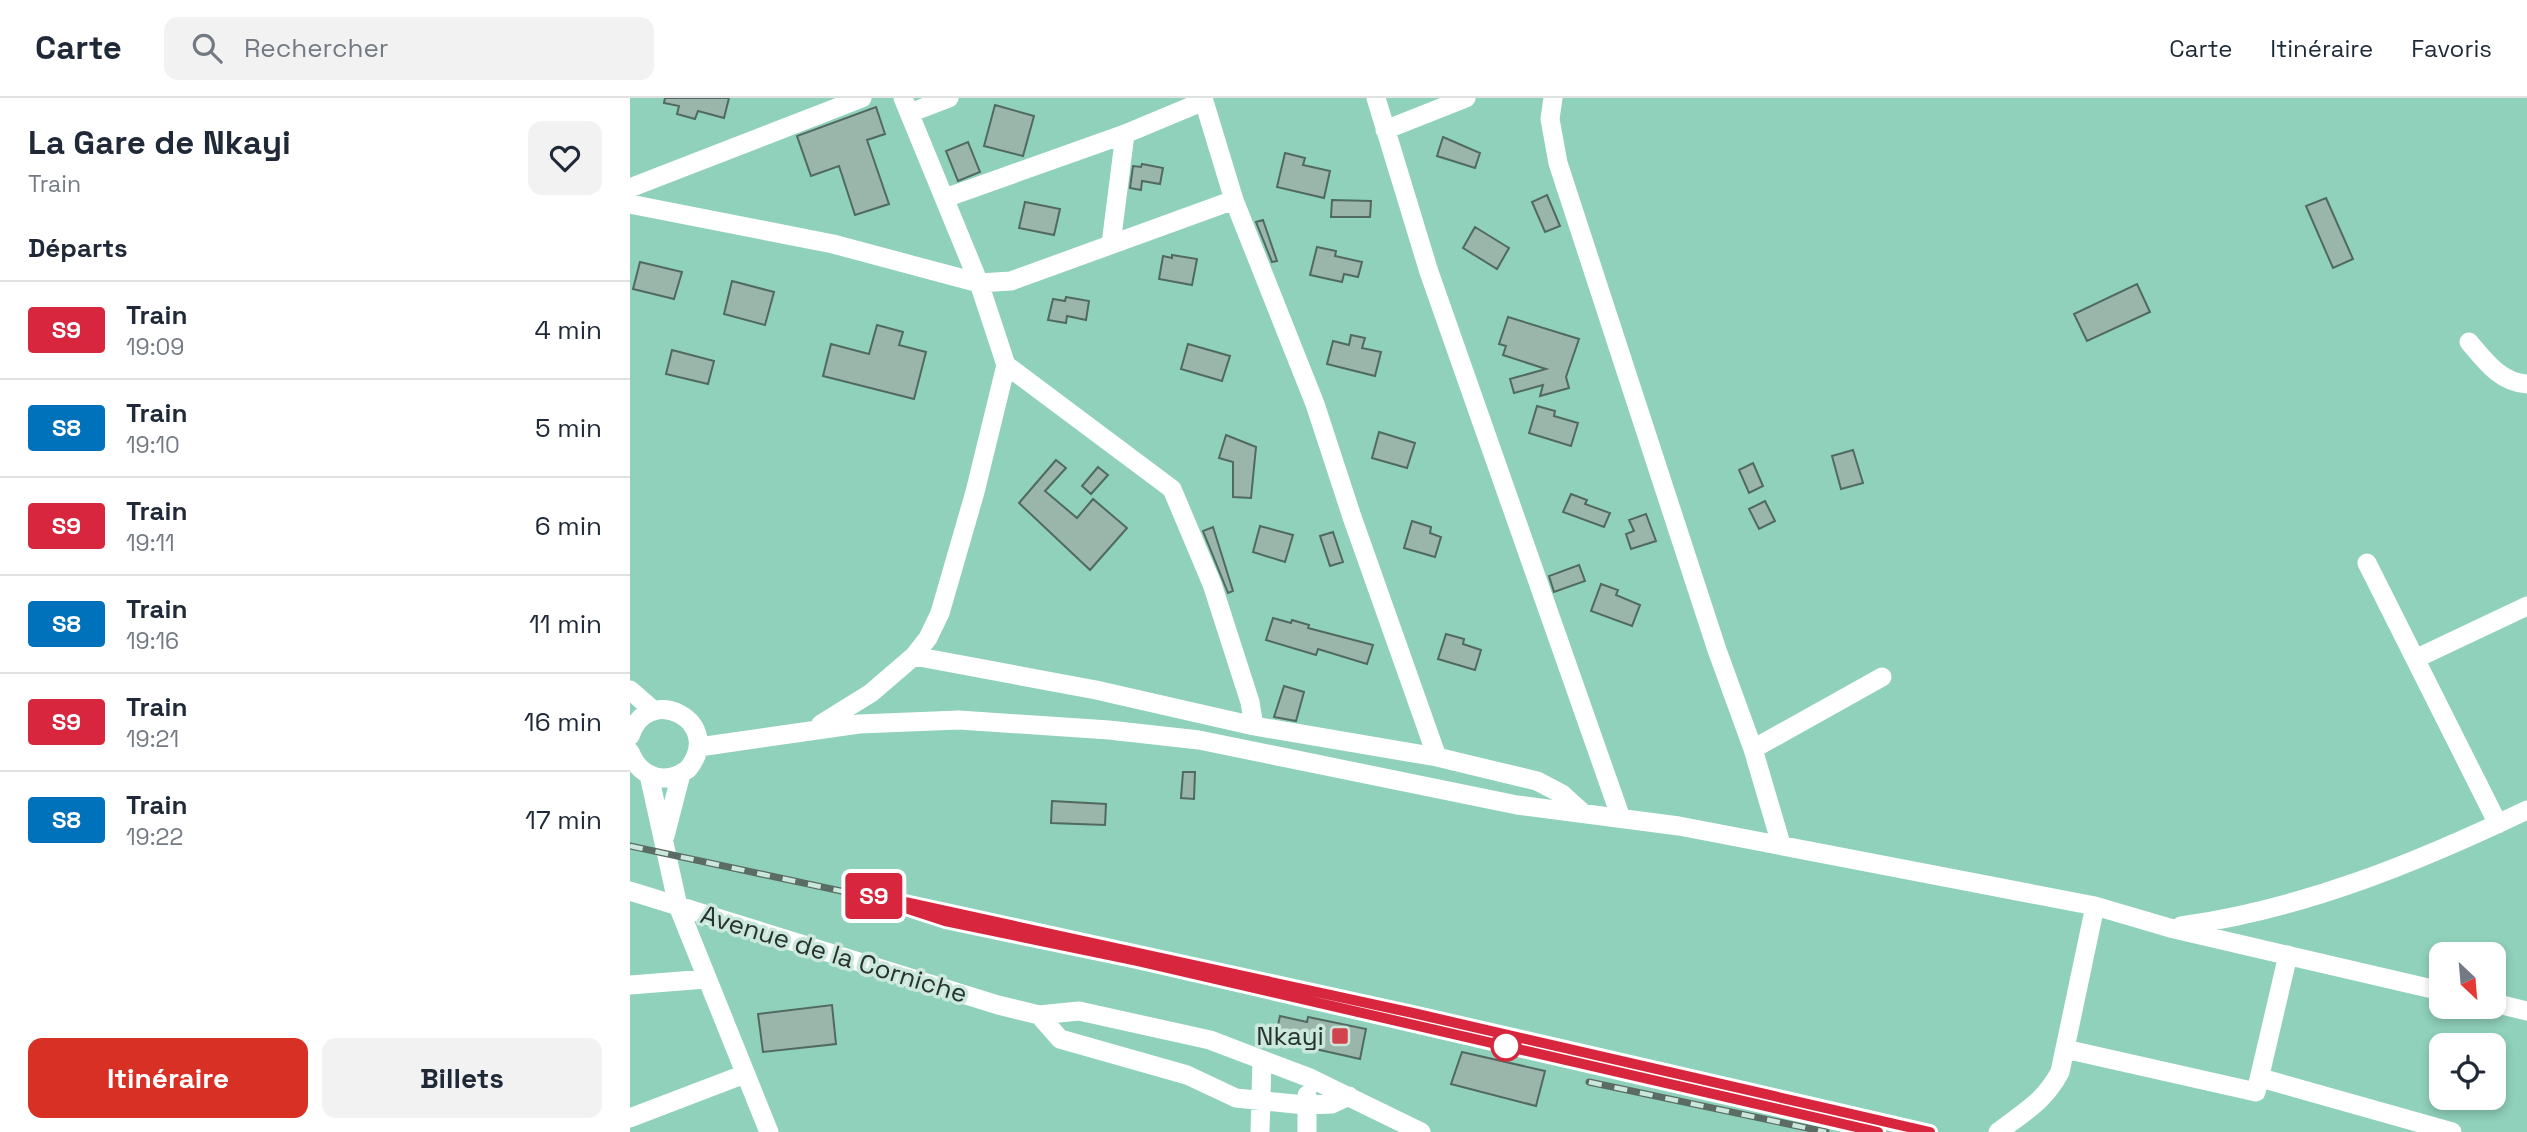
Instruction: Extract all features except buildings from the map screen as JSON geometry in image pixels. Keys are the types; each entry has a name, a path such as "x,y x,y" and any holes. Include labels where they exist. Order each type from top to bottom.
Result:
{"street":[{"path":"630,188 862,98"},
{"path":"811,729 871,693 914,656 928,638 940,613 975,492 1006,365 979,283 906,106 949,98"},
{"path":"1376,98 1429,272 1621,818"},
{"path":"1385,130 1466,98"},
{"path":"1553,98 1550,119 1558,163 1717,650 1753,749 1781,844"},
{"path":"945,198 1125,135 1203,99 1217,135 1234,200 1315,404 1437,757"},
{"path":"1111,244 1125,135"},
{"path":"630,204 833,244 979,283 1011,281 1234,200"},
{"path":"2469,342 2491,368 2516,384 2527,384"},
{"path":"1006,365 1172,489 1205,563 1250,702 1254,726"},
{"path":"2367,563 2498,824"},
{"path":"2415,659 2527,606"},
{"path":"914,656 1096,690 1254,726 1437,757 1536,781 1562,794 1584,814"},
{"path":"1753,749 1882,677"},
{"path":"630,690 654,711"},
{"path":"630,736 637,721 663,709 682,714 695,728 699,747 693,762 681,774 666,778 649,775 634,761 630,752"},
{"path":"699,747 811,729 959,720 1110,730 1199,740 1517,805 1621,818 1781,844 2095,906 2170,928 2429,988"},
{"path":"664,841 681,774"},
{"path":"649,775 678,906 769,1132"},
{"path":"2170,928 2220,921 2298,903 2377,876 2527,810"},
{"name":"Avenue de la Corniche","path":"630,891 1039,1015 1079,1011 1210,1040 1310,1078 1421,1132"},
{"path":"1998,1132 2049,1092 2060,1072 2095,906"},
{"path":"2065,1049 2254,1093 2261,1078 2288,955"},
{"path":"630,985 706,979"},
{"path":"2506,1006 2527,1011"},
{"path":"1039,1015 1060,1040 1187,1075 1236,1098 1305,1105 1332,1104 1349,1096"},
{"path":"1260,1132 1262,1060"},
{"path":"630,1118 745,1074"},
{"path":"1307,1132 1305,1105 1310,1078"},
{"path":"2261,1078 2452,1132"}],"green space":[{"path":"630,98 2527,98 2527,1132 630,1132"}],"railway":[{"path":"630,846 1413,1013 1930,1132"},
{"path":"1325,1004 1878,1132"},
{"path":"1589,1082 1826,1132"}],"train":[{"name":"S9","path":"1878,1132 1137,961 945,921 850,890 1413,1013 1930,1132"}],"place":[{"name":"Nkayi","path":"1340,1036"}]}
